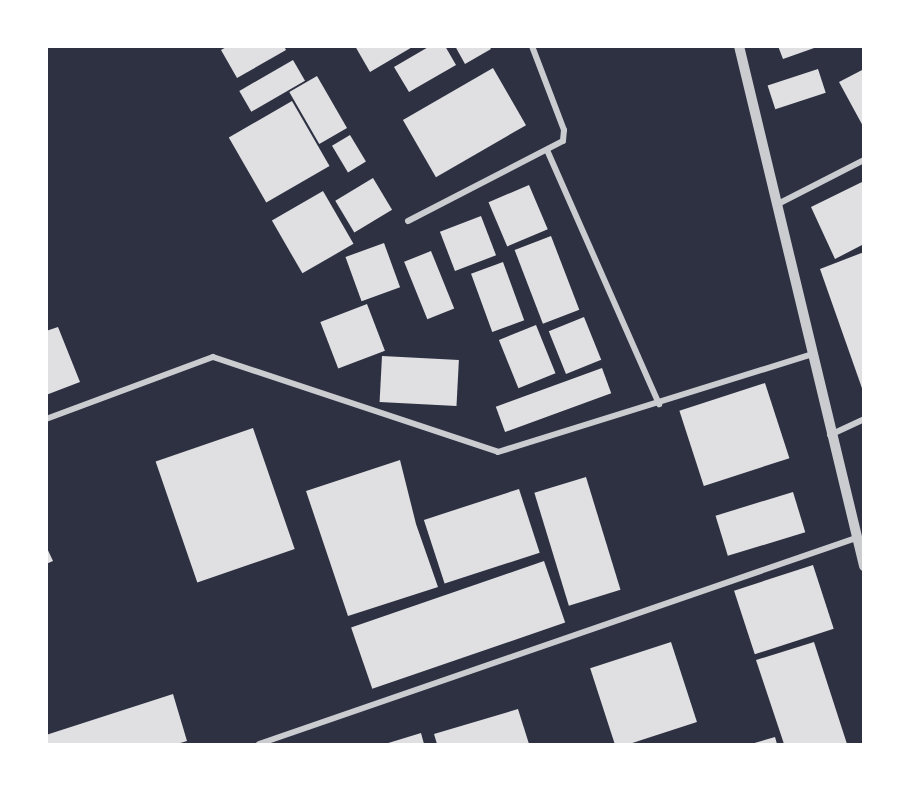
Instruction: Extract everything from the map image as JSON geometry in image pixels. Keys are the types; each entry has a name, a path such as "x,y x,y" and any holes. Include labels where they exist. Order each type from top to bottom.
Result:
{"street":[{"path":"408,221 563,141 564,130 532,46"},
{"path":"739,46 775,206 813,354 830,435 864,566"},
{"path":"547,150 659,404"},
{"path":"775,206 864,160"},
{"path":"46,418 213,357 498,452 659,404 813,354"},
{"path":"830,435 864,419"},
{"path":"259,744 856,538"}],"building":[{"path":"228,46 284,46 286,50 237,78 221,50"},
{"path":"355,46 414,46 370,72"},
{"path":"430,46 445,46 456,65 409,92 394,67"},
{"path":"455,46 489,46 491,49 465,64"},
{"path":"778,46 817,46 817,47 783,59"},
{"path":"293,60 305,81 251,112 239,91"},
{"path":"493,68 526,125 436,177 403,120"},
{"path":"818,69 826,93 775,109 768,85"},
{"path":"864,69 864,128 839,82"},
{"path":"317,76 347,128 319,144 289,92"},
{"path":"292,101 330,166 266,202 229,138"},
{"path":"350,135 366,162 348,172 332,146"},
{"path":"373,178 392,210 354,232 335,201"},
{"path":"864,181 864,244 835,259 811,207"},
{"path":"529,185 548,229 507,246 488,202"},
{"path":"323,191 354,244 302,273 272,221"},
{"path":"481,216 496,255 455,271 440,232"},
{"path":"551,236 579,310 543,324 515,250"},
{"path":"384,243 400,287 362,301 345,257"},
{"path":"431,251 454,308 427,319 404,262"},
{"path":"864,252 864,391 863,391 820,269"},
{"path":"503,262 524,320 492,332 471,274"},
{"path":"367,304 385,351 338,369 320,322"},
{"path":"584,317 601,360 566,374 549,331"},
{"path":"536,325 555,373 518,388 499,340"},
{"path":"58,327 80,382 46,395 46,331"},
{"path":"382,356 459,360 456,406 380,402"},
{"path":"602,368 611,393 505,432 496,407"},
{"path":"765,383 789,458 704,486 679,411"},
{"path":"253,428 295,549 197,583 156,462"},
{"path":"400,460 416,524 438,587 348,616 306,491"},
{"path":"586,477 620,590 569,606 534,493"},
{"path":"519,489 540,553 445,584 424,520"},
{"path":"793,492 805,532 728,556 716,516"},
{"path":"46,546 53,561 46,564"},
{"path":"544,561 565,622 372,689 351,627"},
{"path":"813,565 834,629 755,654 734,591"},
{"path":"671,642 697,722 629,744 615,744 590,668"},
{"path":"814,642 847,744 784,744 756,660"},
{"path":"173,694 187,741 177,744 46,744 46,735"},
{"path":"518,709 529,744 437,744 434,734"},
{"path":"421,733 424,744 385,744"},
{"path":"775,737 777,744 751,744"}]}
